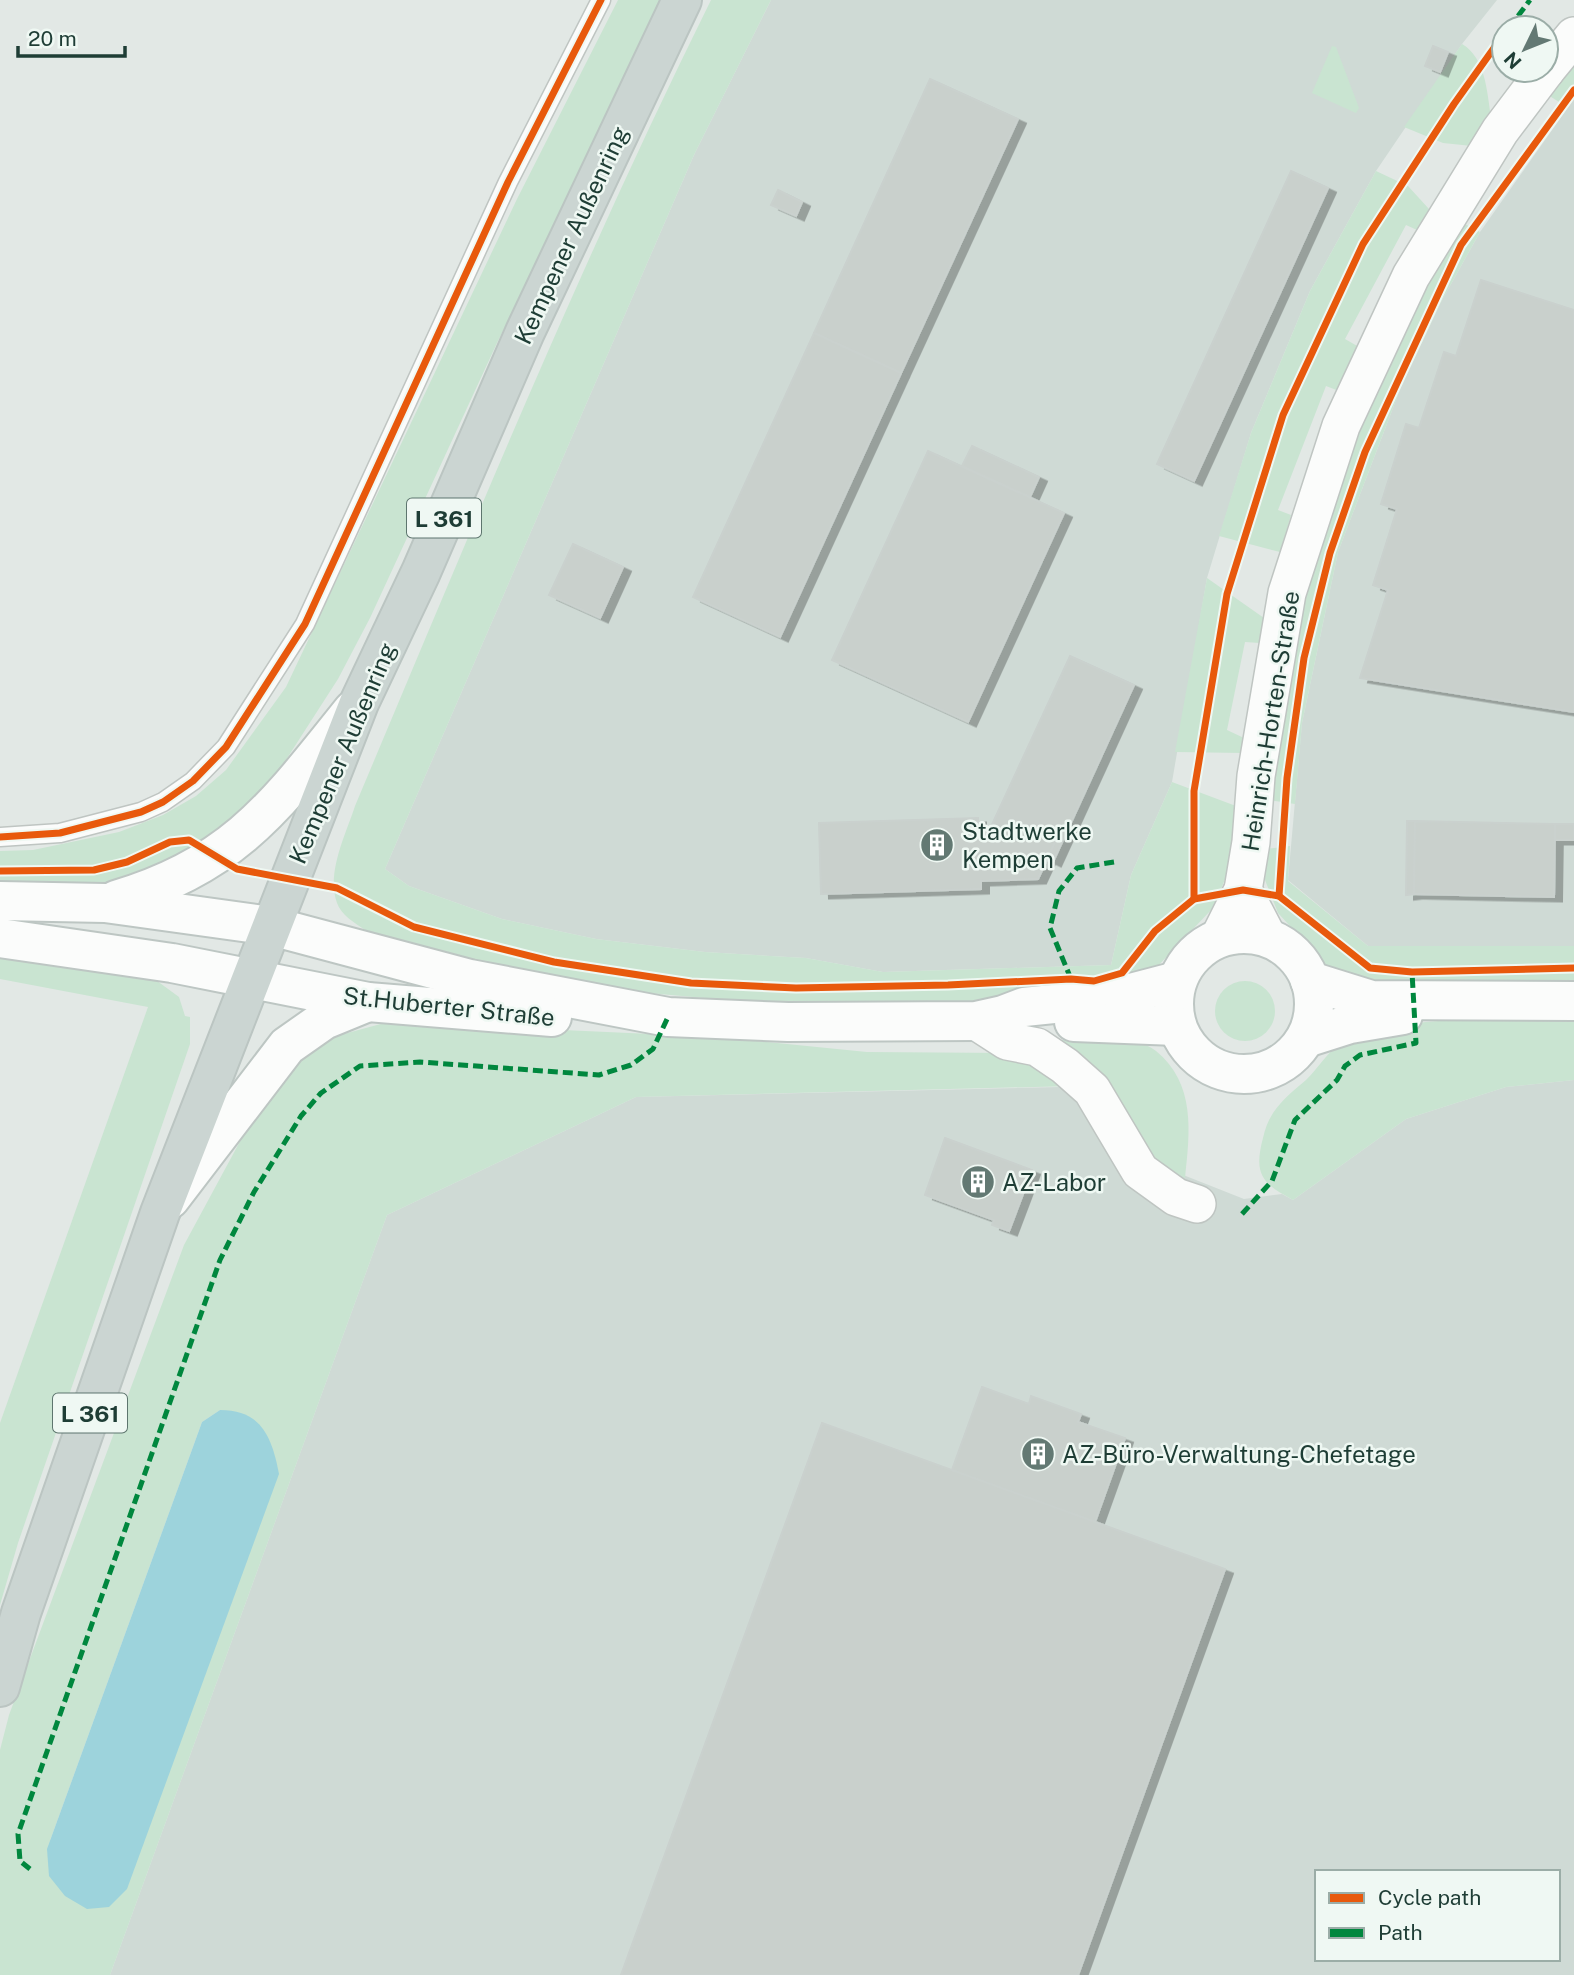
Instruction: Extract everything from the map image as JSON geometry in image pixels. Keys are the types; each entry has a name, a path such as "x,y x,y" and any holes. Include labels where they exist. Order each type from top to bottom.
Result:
{"main road":[{"name":"Kempener Außenring","path":"0,1687 21,1613 160,1213 359,703 421,572 525,332 682,0"}],"street":[{"name":"Heinrich-Horten-Straße","path":"1560,53 1574,36"},
{"name":"Heinrich-Horten-Straße","path":"1219,938 1243,890 1251,842 1256,776 1287,593 1342,426 1411,276 1500,131 1535,84"},
{"path":"0,901 104,903 155,888 190,873 222,851 276,805 359,703"},
{"path":"1243,890 1268,938"},
{"name":"St.Huberter Straße","path":"104,903 271,926 470,979 648,1014 788,1023 990,1018 1023,1022 1118,1022 1176,1026"},
{"path":"1244,933 1268,938 1286,948 1300,963 1310,981 1314,1000 1306,1038 1294,1054 1277,1066 1259,1073 1240,1075 1206,1064 1188,1047 1176,1026 1173,1003 1177,981 1194,955 1219,938 1244,933"},
{"name":"St.Huberter Straße","path":"0,938 172,963 368,1002 598,1020 648,1014"},
{"name":"St.Huberter Straße","path":"990,1018 1024,1007 1112,998 1177,981"},
{"path":"1310,981 1371,1000 1412,998 1531,1003"},
{"path":"1306,1038 1386,1017 1574,1001"},
{"path":"160,1213 287,1046 324,1020 368,1002"},
{"path":"990,1018 1007,1041 1037,1047 1065,1066 1091,1090 1140,1171 1176,1197 1197,1204"}],"lane":[{"path":"0,837 60,833 141,812 163,802 193,780 226,747 305,624 508,182 601,0"}],"shaded area":[{"path":"771,0 1497,0 1462,44 1376,171 1310,291 1251,433 1207,578 1172,782 1131,875 1111,965 883,972 806,958 705,952 596,939 502,919 409,886 385,869 694,155"},
{"path":"1574,99 1574,946 1368,946 1288,880 1302,723 1338,552 1401,387 1441,302 1480,232"},
{"path":"1574,1080 1574,1975 110,1975 387,1215 636,1097 1104,1086 1158,1165 1244,1199 1282,1194 1293,1200 1406,1119 1506,1087"}],"green space":[{"path":"618,0 665,0 497,343 370,618 338,679 266,791 198,857 103,887 0,888 0,851 33,850 119,832 163,815 196,796 226,770 286,687 517,199"},
{"path":"711,0 771,0 694,155 385,869 409,886 502,919 596,939 705,952 806,958 883,972 1111,965 1131,875 1172,782 1236,806 1231,865 1213,908 1154,970 1102,993 890,1006 785,1005 637,992 504,967 365,930 345,915 337,903 334,891 335,867 355,806 571,299"},
{"path":"1462,44 1470,50 1481,67 1491,117 1472,146 1443,143 1404,127"},
{"path":"1332,46 1336,47 1359,108 1356,113 1312,93"},
{"path":"1574,63 1574,99 1567,107 1548,95 1560,84"},
{"path":"1376,171 1408,186 1429,209 1417,230 1406,225 1345,339 1359,347 1339,391 1326,386 1278,510 1291,515 1280,552 1219,536 1251,433 1310,291"},
{"path":"1461,222 1480,232 1441,302 1401,387 1338,552 1302,723 1295,804 1269,800 1298,626 1326,524 1376,391"},
{"path":"1207,578 1264,618 1260,643 1245,642 1227,730 1244,738 1243,753 1175,752"},
{"path":"1290,846 1288,881 1368,946 1574,946 1574,986 1373,990 1331,971 1278,913 1265,880 1266,849"},
{"path":"0,955 153,978 179,997 185,1016 190,1017 190,1044 18,1543 0,1605 0,1423 148,1007 0,979"},
{"path":"1239,981 1251,981 1270,994 1275,1011 1273,1023 1262,1036 1251,1041 1239,1041 1220,1028 1215,1017 1215,1005 1228,986"},
{"path":"1574,1016 1574,1080 1506,1087 1406,1119 1293,1200 1274,1189 1263,1177 1260,1170 1260,1151 1269,1120 1285,1099 1343,1042 1365,1033 1423,1022"},
{"path":"388,1022 717,1037 867,1052 1010,1053 1072,1086 636,1097 387,1215 110,1975 0,1975 0,1750 9,1715 184,1245 264,1097 290,1061 329,1038","holes":["220,1410 47,1849 202,1422"]},
{"path":"1109,1036 1152,1048 1169,1064 1178,1078 1184,1094 1189,1126 1185,1178 1158,1165 1051,1041"}],"water":[{"path":"220,1410 246,1415 263,1428 273,1449 279,1474 127,1889 109,1907 87,1909 65,1896 49,1876 47,1849 202,1422"}],"building":[{"path":"1433,46 1448,52 1440,72 1425,66"},
{"path":"930,79 1018,119 901,373 814,333"},
{"path":"1291,171 1328,188 1194,481 1157,464"},
{"path":"778,190 802,202 796,216 771,205"},
{"path":"1481,280 1574,310 1574,712 1360,678 1388,590 1373,585 1397,509 1381,504 1406,424 1419,428 1444,352 1456,356"},
{"path":"814,333 901,373 780,637 693,597"},
{"path":"972,446 1039,477 1030,497 962,466"},
{"path":"928,451 1064,513 968,722 832,660"},
{"path":"573,544 623,567 600,618 549,595"},
{"path":"1070,656 1134,685 1053,862 1047,859 1061,829 989,831"},
{"name":"Stadtwerke Kempen","path":"978,818 978,831 1061,829 1038,879 981,881 981,889 821,894 819,823"},
{"path":"1407,821 1415,821 1414,894 1406,895"},
{"path":"1415,821 1555,824 1554,897 1414,894"},
{"path":"1555,824 1574,824 1574,840 1555,840"},
{"name":"AZ-Labor","path":"945,1138 1032,1170 1009,1231 992,1225 994,1220 925,1195"},
{"name":"AZ-Büro-Verwaltung-Chefetage","path":"982,1387 1029,1404 1031,1396 1081,1414 1078,1422 1125,1438 1095,1522 952,1470"},
{"path":"822,1423 1225,1569 1078,1975 621,1975"}],"marked path":[{"path":"1520,14 1530,0"},
{"path":"1071,979 1050,928 1059,891 1077,868 1114,862"},
{"path":"1242,1214 1272,1181 1295,1120 1337,1080 1345,1066 1360,1055 1416,1043 1412,972"},
{"path":"30,1869 20,1861 18,1834 220,1260 254,1192 301,1116 321,1093 360,1066 420,1062 599,1075 631,1065 653,1049 668,1017"}],"cycle path":[{"path":"0,837 60,833 141,812 163,802 193,781 226,747 305,624 508,182 601,0"},
{"path":"1194,899 1194,791 1227,594 1283,415 1363,244 1490,54"},
{"path":"1279,896 1287,778 1304,658 1330,553 1365,452 1461,245 1574,90"},
{"path":"0,871 94,870 127,862 170,842 189,840 237,869 337,888 414,927 554,962 691,983 796,988 1071,979 1094,981 1122,973 1155,931 1194,899 1243,890 1279,896 1370,968 1412,972 1574,968"}],"place":[{"name":"Stadtwerke Kempen","path":"937,845"},
{"name":"AZ-Labor","path":"978,1182"},
{"name":"AZ-Büro-Verwaltung-Chefetage","path":"1038,1454"}]}
